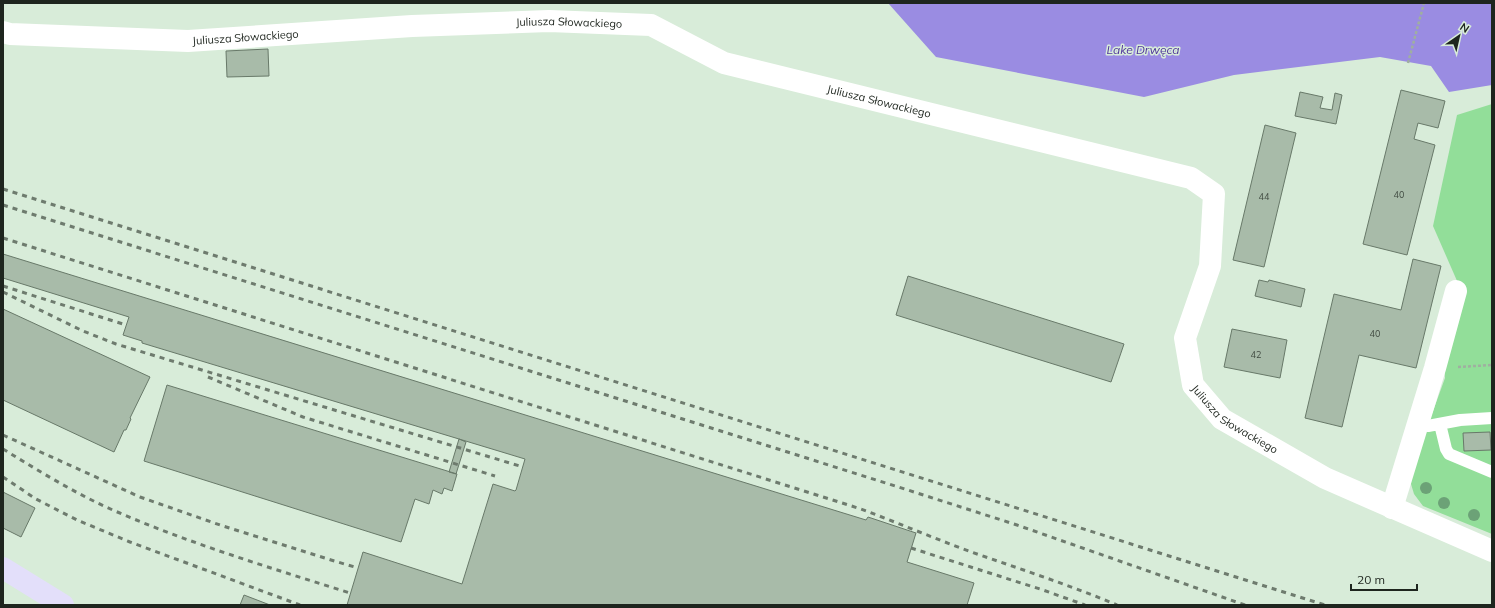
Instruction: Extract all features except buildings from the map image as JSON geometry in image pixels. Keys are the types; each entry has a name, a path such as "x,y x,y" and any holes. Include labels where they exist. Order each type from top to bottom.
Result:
{"main road":[{"path":"3,568 63,605"}],"street":[{"name":"Juliusza Słowackiego","path":"3,32 10,34 188,41 412,26 549,21 651,25 724,62 1191,178 1214,194 1210,266 1185,338 1193,385 1222,419 1325,478 1492,551"},
{"path":"1392,508 1435,368 1456,291"}],"lane":[{"path":"1418,425 1428,426 1460,420 1492,418"},
{"path":"1440,424 1446,449 1449,454 1492,472"}],"path":[{"path":"1408,62 1424,3"},
{"path":"1435,368 1492,365"}],"green space":[{"path":"1492,104 1492,534 1423,506 1414,494 1411,484 1412,469 1445,378 1444,362 1461,290 1433,226 1457,115"}],"water":[{"name":"Lake Drwęca","path":"888,3 1492,3 1492,85 1449,92 1431,66 1380,57 1234,75 1144,97 936,57"}],"railway":[{"path":"3,189 1325,605"},
{"path":"3,205 1017,525 1245,605"},
{"path":"3,238 861,509 965,550 1066,585 1117,605"},
{"path":"3,286 126,325"},
{"path":"3,292 83,331 116,344 523,467"},
{"path":"208,377 303,417 495,476"},
{"path":"3,435 140,497 220,525 358,568"},
{"path":"3,449 58,482 115,511 231,555 350,593"},
{"path":"3,477 36,499 77,520 130,542 300,605"},
{"path":"911,548 1085,605"}]}
